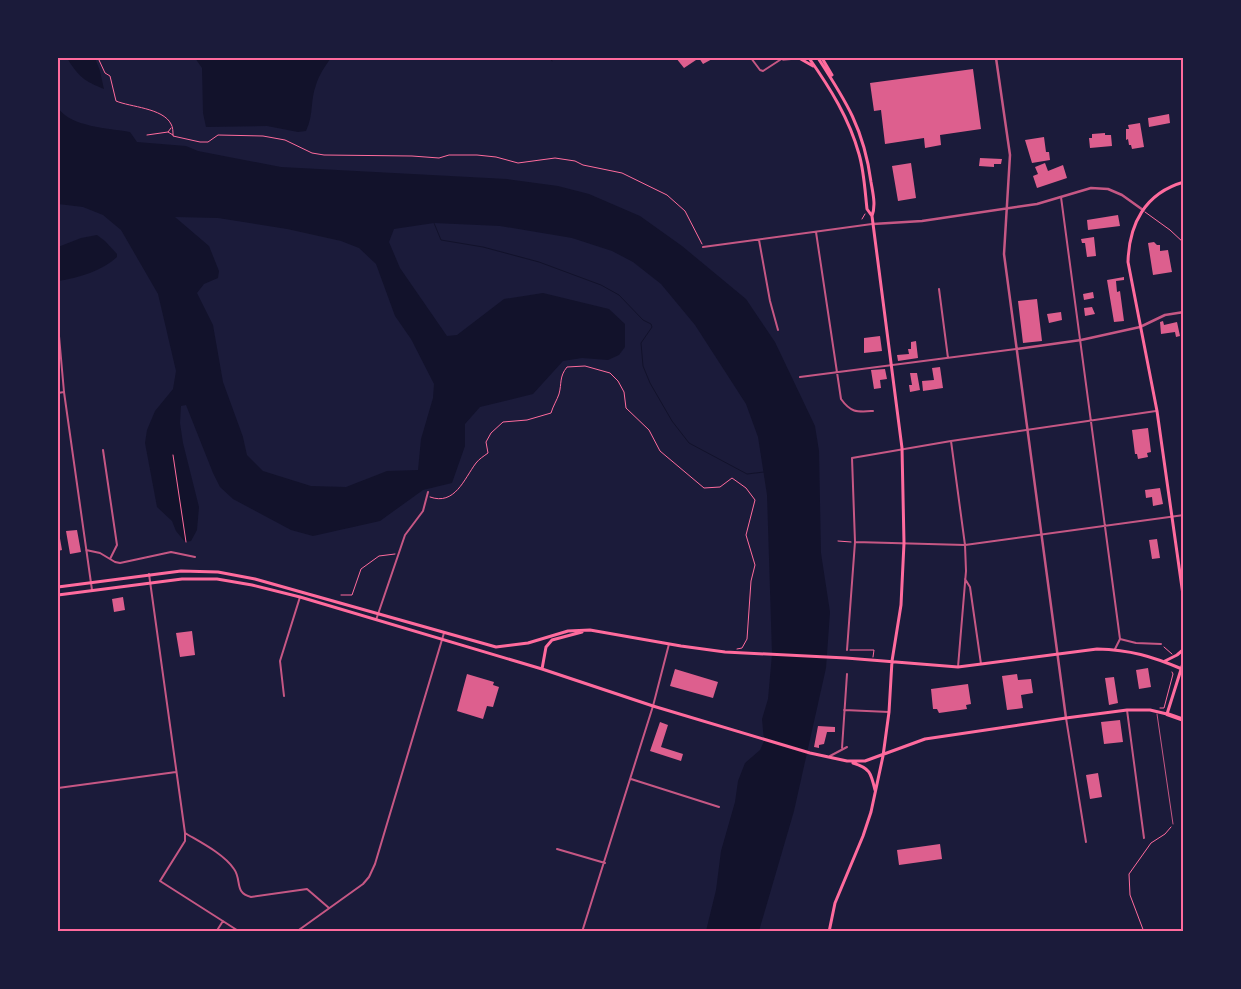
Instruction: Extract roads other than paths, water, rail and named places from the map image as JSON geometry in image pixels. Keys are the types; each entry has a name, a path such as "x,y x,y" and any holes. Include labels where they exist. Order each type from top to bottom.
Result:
{"highway":[{"path":"1167,714 1184,720"}],"main road":[{"path":"784,58 799,58 816,68"},
{"path":"809,58 837,100 850,127 860,156 867,208 872,216 902,448 904,543 901,605 892,662 883,756 863,836 835,903 829,932"},
{"path":"818,58 844,98"},
{"path":"822,58 858,126 866,154 875,207 872,216"},
{"path":"1184,182 1170,186 1153,197 1143,210 1133,228 1129,244 1128,262 1157,411 1184,602"},
{"path":"58,587 149,574 181,571 218,572 255,578 496,647 528,643 568,632 590,630 725,652 958,667 1098,649 1116,650 1136,652 1183,669"},
{"path":"58,595 182,579 217,580 252,585 300,597 542,668 653,706 812,754 864,766 871,774 875,790"},
{"path":"542,668 546,647 552,640 590,630"},
{"path":"1164,661 1184,650"},
{"path":"847,761 865,761 883,756 925,739 1066,718 1127,710 1167,714 1183,669 1184,660"}],"street":[{"path":"751,58 760,70 763,71 784,58"},
{"path":"996,58 1010,155 1004,254 1057,654 1086,842"},
{"path":"703,247 873,224 922,221 1007,209 1038,204 1091,188 1108,189 1122,195 1143,210"},
{"path":"1061,197 1120,639 1116,650"},
{"path":"816,232 841,399 847,407 856,412 873,411"},
{"path":"759,240 770,301 778,330"},
{"path":"938,289 948,358"},
{"path":"59,307 59,336 64,392 92,590"},
{"path":"800,377 1081,340 1140,326 1165,315 1184,312"},
{"path":"58,393 64,392"},
{"path":"847,650 855,542 852,458 951,440 1157,411"},
{"path":"951,440 965,545 966,571 958,667"},
{"path":"103,450 118,545 110,559"},
{"path":"376,620 405,534 422,511 428,492"},
{"path":"855,542 965,545 1184,515"},
{"path":"86,550 100,553 120,563 171,552 195,556"},
{"path":"149,574 185,833 185,841 160,881 240,932"},
{"path":"965,579 970,586 981,664"},
{"path":"284,696 280,661 300,597"},
{"path":"299,931 363,884 373,869 444,633"},
{"path":"1120,639 1136,643 1161,644"},
{"path":"582,932 631,779 669,644"},
{"path":"842,748 847,674"},
{"path":"844,710 888,712"},
{"path":"1127,710 1144,838"},
{"path":"829,757 842,748 847,747"},
{"path":"58,788 176,772"},
{"path":"631,779 719,807"},
{"path":"185,833 229,862 236,872 240,889 244,895 251,897 306,889 329,908"},
{"path":"557,849 604,863"},
{"path":"216,932 223,921"}],"lane":[{"path":"1156,712 1174,824"}],"waterway":[{"path":"434,223 441,240 483,247 539,262 601,285 619,295 643,320 651,324 652,327 641,343 643,366 650,383 672,421 689,443 747,474 764,472"}]}
